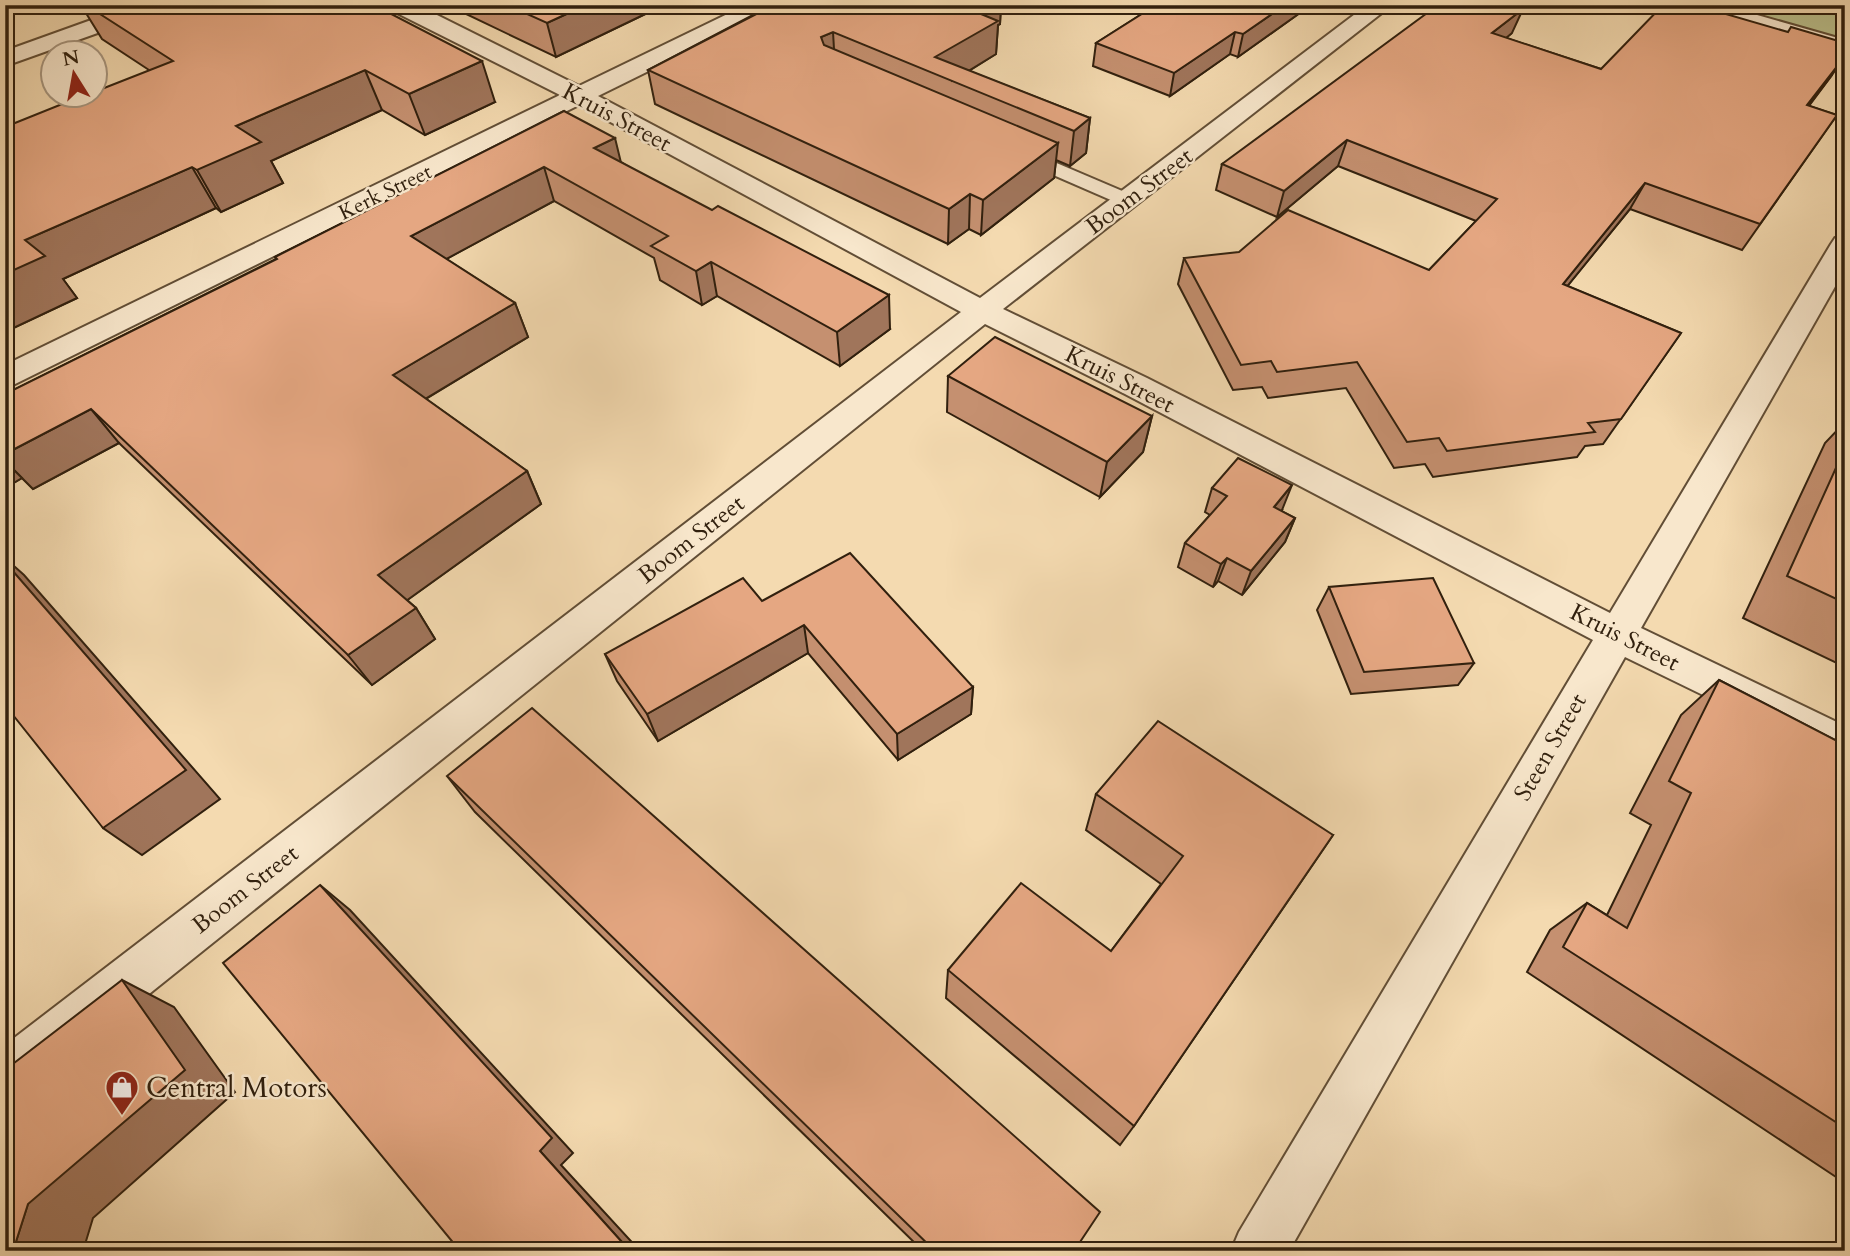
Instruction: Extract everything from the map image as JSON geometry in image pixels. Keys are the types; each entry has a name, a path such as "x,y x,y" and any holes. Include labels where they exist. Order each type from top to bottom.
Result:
{"street":[{"path":"5,59 154,5"},
{"name":"Kruis Street","path":"399,5 580,96 982,311 1136,386 1616,634 1845,746"},
{"name":"Kerk Street","path":"5,378 764,5"},
{"name":"Boom Street","path":"5,1077 982,311 1381,5"},
{"path":"1697,5 1845,47"},
{"name":"Steen Street","path":"1258,1251 1845,244"}],"lane":[{"path":"999,145 1127,200"}],"green space":[{"path":"1724,5 1845,5 1845,40"}],"building":[{"path":"86,5 374,5 482,61 409,94 365,70 236,126 261,142 197,170 192,167 25,240 45,256 5,274 5,127 52,108 108,108 108,87 173,61"},
{"path":"507,5 586,5 547,23"},
{"path":"774,5 976,5 969,9 998,21 935,57 1090,118 1074,131 833,32 821,37 824,45 1058,143 983,200 970,194 949,209 648,70"},
{"path":"1156,5 1285,5 1243,34 1235,32 1174,73 1096,43"},
{"path":"1438,5 1510,5 1523,9 1492,33 1601,69 1663,5 1695,5 1788,32 1791,27 1842,42 1838,47 1845,49 1845,56 1807,105 1837,115 1760,224 1645,183 1563,284 1681,333 1621,419 1588,423 1595,432 1447,451 1439,438 1407,442 1357,362 1277,372 1271,361 1241,365 1184,258 1239,252 1288,210 1429,270 1497,199 1347,140 1284,191 1222,164"},
{"path":"564,111 615,138 594,148 712,210 718,206 889,295 837,332 711,262 696,271 651,246 668,236 544,167 411,236 515,303 393,375 527,471 378,575 416,608 348,655 91,409 5,454 5,394 277,259 275,257"},
{"path":"995,337 1152,416 1107,462 948,376"},
{"path":"1845,448 1845,603 1787,576"},
{"path":"1238,458 1292,485 1274,507 1295,518 1251,571 1227,558 1221,564 1185,543 1227,496 1212,488"},
{"path":"850,553 973,687 897,734 804,625 647,714 605,654 743,578 762,601"},
{"path":"5,562 186,770 103,828 5,705"},
{"path":"1433,578 1474,663 1364,672 1329,587"},
{"path":"1719,680 1845,745 1845,1128 1563,947 1587,903 1627,928 1691,793 1669,781"},
{"path":"532,708 1100,1212 1074,1251 935,1251 447,776"},
{"path":"1158,721 1333,835 1134,1126 948,970 1021,883 1111,951 1183,856 1096,794"},
{"path":"320,885 552,1138 540,1151 630,1251 460,1251 223,963"},
{"path":"122,980 185,1070 28,1204 13,1251 5,1251 5,1070"}],"place":[{"name":"Central Motors","path":"122,1117"}]}
